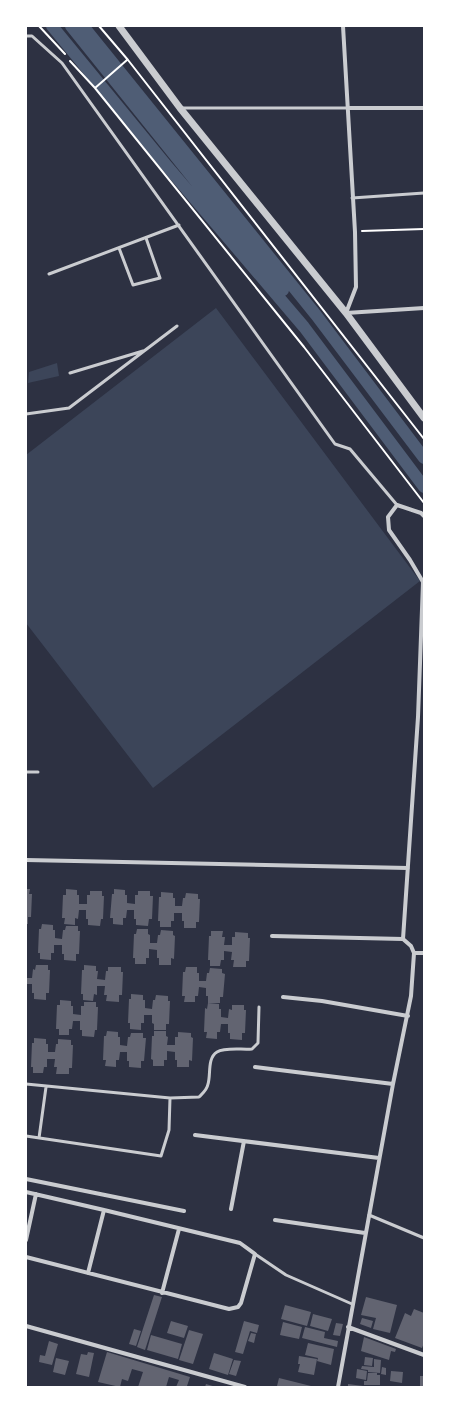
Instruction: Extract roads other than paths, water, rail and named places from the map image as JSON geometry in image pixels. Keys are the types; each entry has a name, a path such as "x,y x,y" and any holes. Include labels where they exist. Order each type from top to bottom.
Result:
{"street":[{"path":"119,26 180,108 346,313 424,418"},
{"path":"343,26 355,232 356,287 346,313"},
{"path":"348,108 424,108"},
{"path":"346,313 424,308"},
{"path":"403,939 418,717 423,582 389,530 388,517 397,505 421,513 424,516"},
{"path":"26,860 408,868"},
{"path":"272,936 403,939 411,946 414,953 412,988 408,1016 392,1084 338,1387"},
{"path":"414,953 424,952"},
{"path":"283,997 322,1001 408,1016"},
{"path":"255,1067 392,1084"},
{"path":"195,1135 379,1158"},
{"path":"231,1209 244,1141"},
{"path":"26,1179 184,1211"},
{"path":"26,1192 240,1243 255,1254 241,1303 234,1309 162,1293 88,1272 26,1257"},
{"path":"26,1240 36,1194"},
{"path":"88,1272 104,1210"},
{"path":"275,1220 365,1233"},
{"path":"162,1293 179,1229"},
{"path":"26,1326 245,1387"},
{"path":"348,1327 424,1355"}],"lane":[{"path":"26,36 32,36 62,63 336,444 350,449 397,505"},
{"path":"180,108 348,108"},
{"path":"352,198 424,193"},
{"path":"49,274 179,225"},
{"path":"119,248 133,285 160,278 146,238"},
{"path":"26,414 69,408 176,326"},
{"path":"70,373 145,350"},
{"path":"26,772 38,772"},
{"path":"26,1084 170,1098 199,1097 205,1092 208,1085 212,1057 217,1052 225,1050 252,1049 258,1043 260,1007"},
{"path":"39,1138 46,1087"},
{"path":"26,1136 161,1156 169,1130 170,1098"},
{"path":"369,1215 424,1238"},
{"path":"255,1254 286,1275 352,1304"}],"waterway":[{"path":"52,26 166,165 304,327 424,487"},
{"path":"71,26 283,290"},
{"path":"83,26 316,315 424,458"}]}
